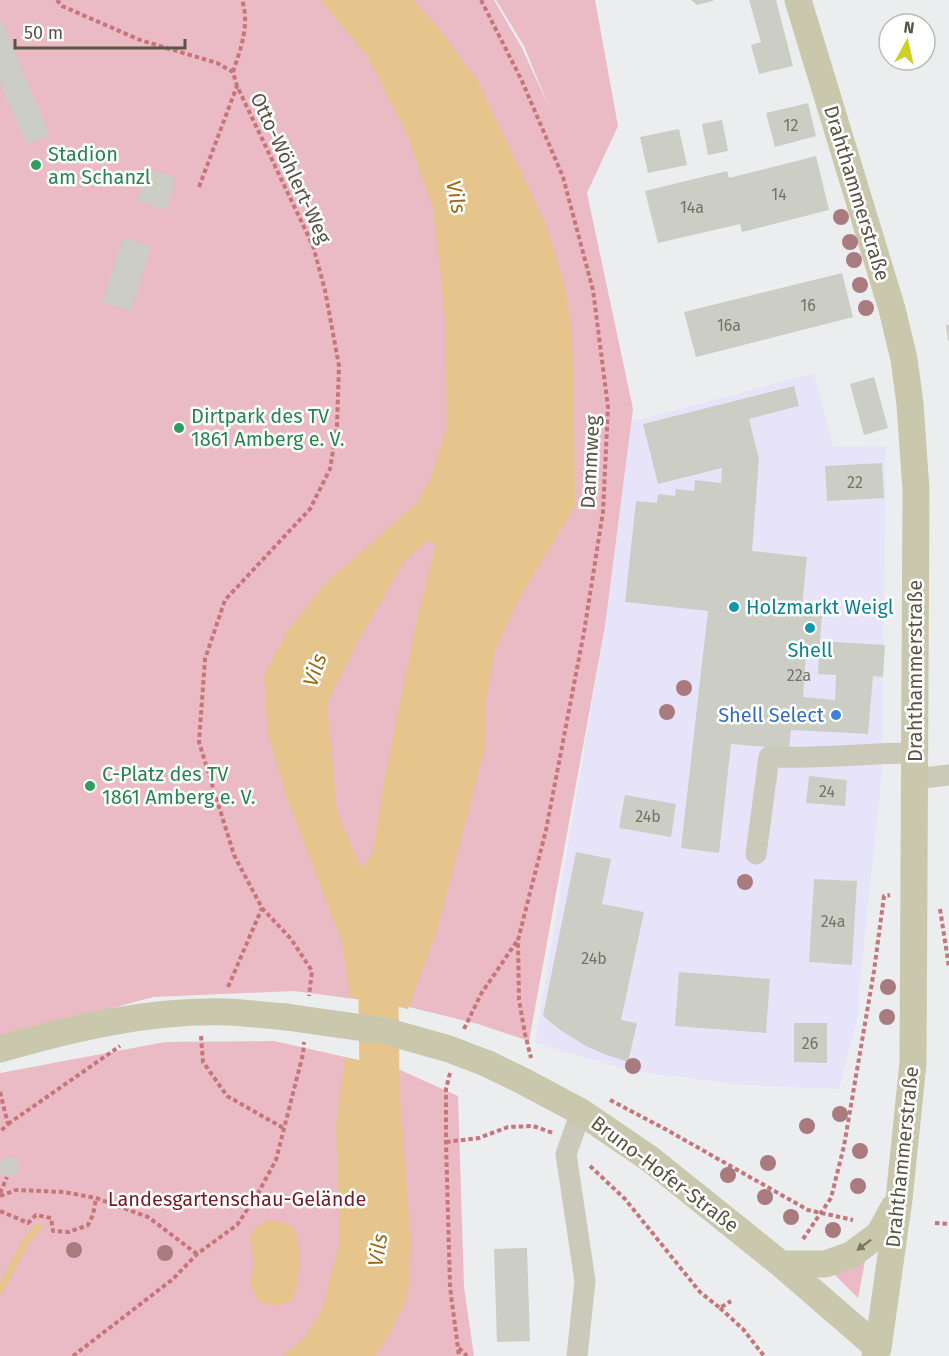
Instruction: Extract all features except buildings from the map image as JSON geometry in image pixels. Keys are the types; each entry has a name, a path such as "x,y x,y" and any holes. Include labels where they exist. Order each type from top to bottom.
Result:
{"main road":[{"name":"Drahthammerstraße","path":"798,0 892,309 904,359 910,404 916,490 913,1063 899,1199 879,1353"},
{"name":"Bruno-Hofer-Straße","path":"0,1049 67,1030 154,1016 224,1012 286,1017 385,1031 449,1049 488,1064 581,1112 650,1159 781,1264 879,1353"},
{"path":"781,1264 825,1264 851,1255 879,1234 899,1199"}],"street":[{"path":"756,854 769,756 798,758 874,753 949,776"},
{"path":"577,1356 585,1281 566,1154 581,1112"}],"path":[{"path":"57,0 62,6 141,40 217,63 233,72 244,38 245,9 242,0"},
{"name":"Dammweg","path":"481,0 522,81 563,177 593,291 608,407 603,512 584,632 546,830 518,940"},
{"name":"Otto-Wöhlert-Weg","path":"233,72 237,86 313,246 325,290 339,366 337,426 330,469 310,509 225,600 205,659 199,742 234,855 262,908 291,939 312,971"},
{"path":"198,187 237,86"},
{"path":"803,1239 831,1198 843,1146 874,971 884,896 914,892"},
{"path":"228,987 262,908"},
{"path":"463,1030 481,994 518,940"},
{"path":"518,940 519,1000 532,1058"},
{"path":"190,1036 201,1036 203,1062 227,1096 285,1129"},
{"path":"0,1132 8,1124 125,1042 114,1045"},
{"path":"73,1356 173,1279 197,1254 237,1225 276,1160 303,1054"},
{"path":"452,1069 446,1089 446,1142 450,1287 459,1356"},
{"path":"0,1092 8,1124"},
{"path":"605,1097 808,1210 853,1220"},
{"path":"446,1142 479,1138 508,1127 533,1126 556,1134 625,1199 700,1292 743,1329 764,1356"},
{"path":"0,1194 7,1177"},
{"path":"0,1194 16,1190 64,1191 96,1198 148,1217 197,1254"},
{"path":"0,1211 28,1223 36,1215 51,1218 53,1231 69,1232 88,1225 96,1198"},
{"path":"935,1222 949,1224"},
{"path":"720,1308 731,1301"},
{"path":"458,1347 467,1356"}],"shaded area":[{"path":"814,373 833,447 886,446 882,772 858,1016 839,1089 746,1085 631,1071 535,1043 605,626 631,422"}],"green space":[{"path":"0,0 494,0 522,48 549,107 524,46 496,0 595,0 618,126 587,193 633,409 605,626 529,1041 478,1024 401,1005 294,991 153,997 0,1039"},
{"name":"Landesgartenschau-Gelände","path":"274,1041 398,1069 458,1096 464,1287 474,1356 0,1356 0,1073 165,1042"},
{"path":"867,1251 858,1298 829,1269"}],"water":[{"path":"320,0 413,0 435,24 478,81 547,227 566,291 572,339 575,506 518,601 495,650 486,700 485,748 436,934 408,1009 350,996 342,942 288,800 268,735 264,676 288,630 326,583 417,503 430,480 447,426 445,316 433,209 407,134 366,54","holes":["429,540 436,545 418,615 385,776 373,853 361,868 337,812 327,703 358,642 406,559"]},
{"path":"345,1057 398,1069 411,1244 408,1296 389,1335 375,1356 283,1356 304,1338 322,1310 340,1239 336,1126"},
{"path":"269,1220 285,1223 296,1230 299,1248 297,1283 293,1300 277,1306 258,1301 250,1284 254,1264 250,1240 255,1227"}],"waterway":[{"name":"Vils","path":"380,1119 378,961 382,946"},
{"path":"0,1290 25,1243 38,1227"}],"place":[{"name":"Stadion am Schanzl","path":"36,165"},
{"name":"Dirtpark des TV 1861 Amberg e. V.","path":"179,428"},
{"name":"Holzmarkt Weigl","path":"734,607"},
{"name":"Shell","path":"810,628"},
{"name":"Shell Select","path":"836,715"},
{"name":"C-Platz des TV 1861 Amberg e. V.","path":"90,786"}]}
